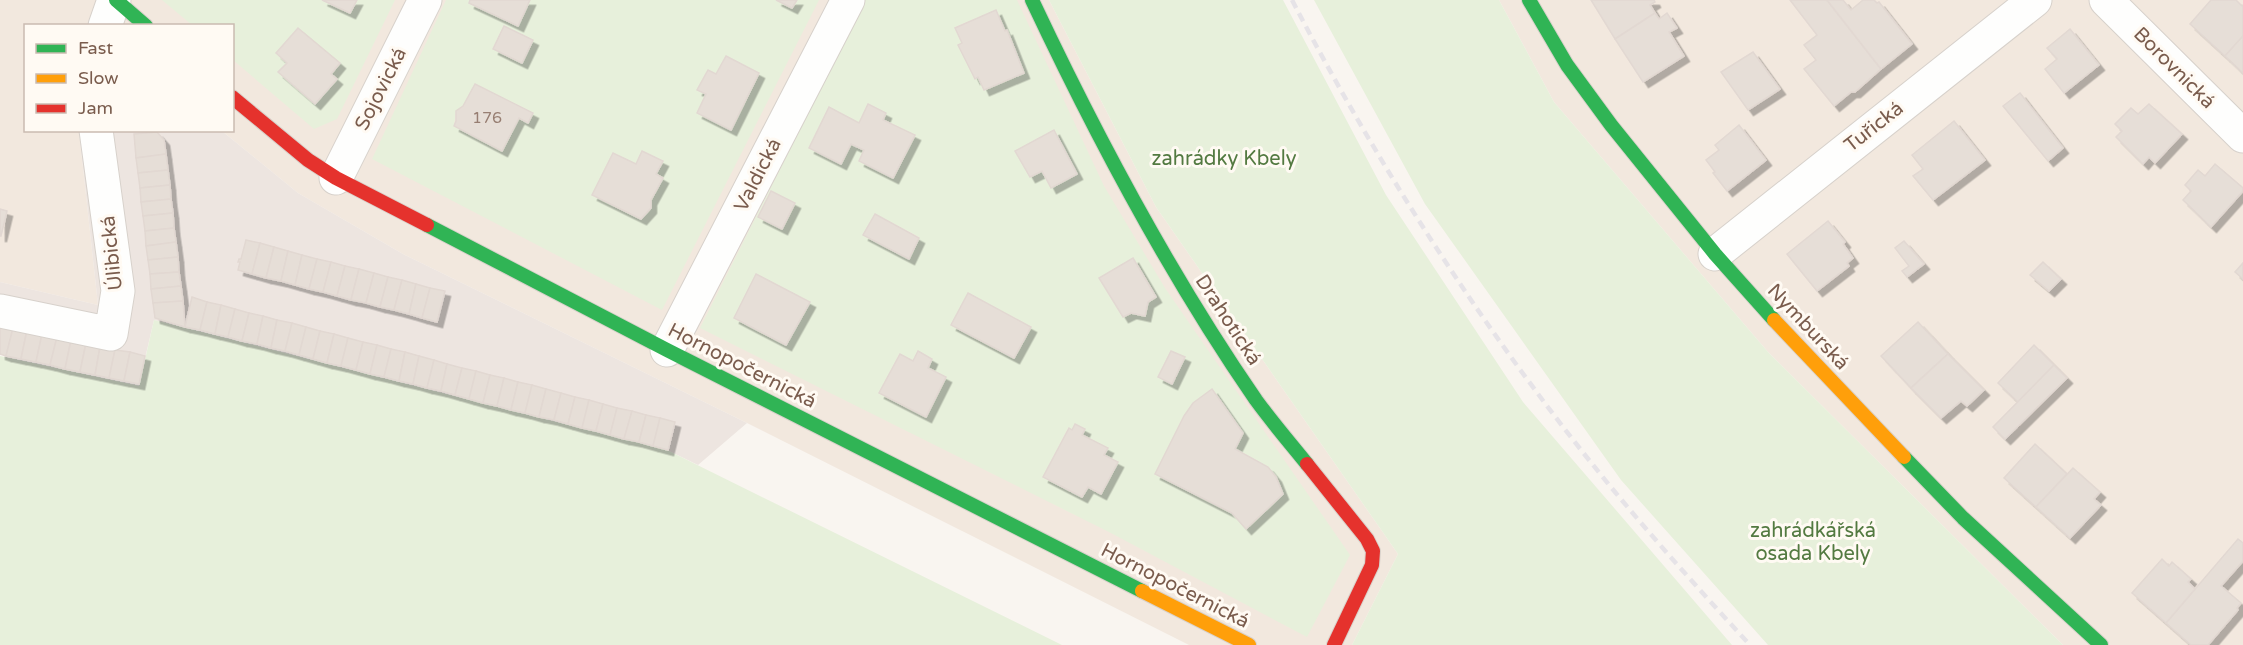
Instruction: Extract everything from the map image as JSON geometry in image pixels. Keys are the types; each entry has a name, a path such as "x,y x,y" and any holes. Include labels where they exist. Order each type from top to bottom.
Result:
{"street":[{"path":"106,24 115,0 144,24"},
{"name":"Sojovická","path":"336,178 425,0"},
{"name":"Valdická","path":"668,350 848,0"},
{"name":"Drahotická","path":"1032,0 1079,99 1163,253 1188,294 1257,400 1367,539 1372,551 1372,565 1334,645"},
{"name":"Nymburská","path":"1529,0 1567,65 1611,125 1715,254 1796,345 1964,518 2101,645"},
{"name":"Tuřická","path":"1715,254 2035,0"},
{"name":"Borovnická","path":"2106,0 2243,136"},
{"name":"Hornopočernická","path":"234,99 308,160 336,178 668,350 1249,645"},
{"name":"Úlibická","path":"0,311 111,334 118,291 96,132"}],"shaded area":[{"path":"0,0 1049,0 1156,207 1398,554 1352,645 1189,645 747,423 403,254 298,193 223,132 234,132 234,24 24,24 24,132 79,132 98,305 0,282"},
{"path":"1499,0 2243,0 2243,645 2063,645 1768,352 1554,102"},
{"path":"79,132 223,132 298,193 403,254 747,423 698,465 667,450 154,320 139,384 0,354 0,282 98,305"}],"green space":[{"path":"162,0 322,0 349,13 357,0 395,0 337,119 314,129 234,61 234,24 191,24","holes":["298,28 340,63 331,74 337,79 279,72 287,63 276,53"]},
{"path":"446,0 470,0 469,3 518,26 530,0 776,0 792,8 797,0 819,0 662,310 372,159","holes":["726,56 759,73 731,130 697,113 706,94 698,90 716,74","475,84 533,114 528,123 519,118 502,150 454,126 456,111 463,106","643,151 662,161 656,174 662,178 651,200 651,208 641,219 592,195 613,153 636,164"]},
{"path":"865,0 1017,0 1104,186 1165,288 1350,555 1307,637 1109,532 700,328","holes":["996,10 1024,73 984,90 978,77 974,78 958,45 962,43 955,27","868,104 886,113 883,120 893,177 859,161 864,150 851,144 840,164 809,148 829,108 859,123","1054,130 1076,174 1051,188 1042,171 1031,177 1015,151","771,191 795,203 782,229 758,217","875,214 919,237 909,259 863,235","1133,258 1156,297 1148,302 1144,316 1131,313 1123,317 1100,278","756,275 810,302 786,345 734,318","968,293 1031,327 1014,358 952,326","1171,351 1185,357 1158,377","919,352 932,359 928,368 946,377 926,417 880,393 899,354 913,361","1212,389 1243,433 1235,449 1270,470 1283,494 1246,529 1232,513 1155,474 1184,416 1193,403","1075,424 1082,435 1107,448 1104,455 1101,494 1088,487 1082,497 1043,477 1068,428 1072,430"]},
{"name":"zahrádky Kbely","path":"1049,0 1283,0 1386,195 1523,402 1732,645 1352,645 1398,554 1156,207"},
{"name":"zahrádkářská osada Kbely","path":"1314,0 1499,0 1554,102 1768,352 2063,645 1768,645 1621,480 1425,204"},
{"path":"154,320 667,450 1062,645 0,645 0,356 139,386"}],"building":[{"path":"322,0 357,0 350,13"},
{"path":"470,0 530,0 518,26 469,3"},
{"path":"776,0 797,0 792,8"},
{"path":"1591,0 1654,0 1655,2 1650,5 1655,13 1615,39"},
{"path":"1790,0 1827,0 1881,69 1855,92 1851,92 1834,106 1804,69 1816,60 1804,45 1817,35"},
{"path":"1827,0 1843,0 1851,10 1863,0 1879,2 1912,44 1881,69"},
{"path":"2211,0 2236,0 2243,7 2243,36 2225,56 2190,24"},
{"path":"996,10 1005,31 1007,30 1024,73 984,90 978,77 975,79 958,45 962,43 955,28"},
{"path":"1655,13 1659,19 1667,13 1677,28 1669,32 1684,56 1643,82 1615,39"},
{"path":"504,26 533,40 522,63 493,49"},
{"path":"298,28 340,63 331,74 337,79 315,104 278,72 287,63 276,53"},
{"path":"2070,29 2099,65 2064,93 2045,69 2057,59 2047,48"},
{"path":"2243,36 2243,73 2225,56"},
{"path":"1753,52 1780,89 1748,110 1721,72"},
{"path":"726,56 759,73 731,130 697,113 706,94 697,90 708,70 716,74"},
{"path":"475,84 533,113 528,123 519,118 502,151 454,126 456,111 463,106"},
{"path":"2020,93 2063,148 2048,161 2003,106"},
{"path":"868,104 886,113 883,120 915,135 893,178 859,161 864,150 851,144 841,164 809,148 829,107 859,123"},
{"path":"2149,104 2182,134 2155,163 2149,157 2143,164 2116,137 2122,131 2115,124 2131,108 2138,114"},
{"path":"1954,121 1985,160 1933,200 1913,176 1923,169 1912,155"},
{"path":"1739,125 1766,160 1727,191 1706,160 1719,150 1715,145"},
{"path":"1054,130 1077,174 1051,188 1042,171 1030,177 1015,151"},
{"path":"157,132 164,140 166,154 136,158 134,134"},
{"path":"642,151 663,161 656,174 663,178 651,200 651,208 641,219 592,195 613,153 636,164"},
{"path":"166,154 168,170 138,173 136,158"},
{"path":"2215,164 2243,188 2243,191 2211,227 2183,200 2191,191 2185,185 2198,170 2205,176"},
{"path":"168,170 170,185 140,188 138,173"},
{"path":"170,185 171,199 141,202 140,188"},
{"path":"771,191 795,203 782,229 758,217"},
{"path":"171,199 173,213 143,216 141,202"},
{"path":"0,209 7,211 1,236 0,236"},
{"path":"173,213 174,228 145,231 143,216"},
{"path":"875,214 919,238 909,259 863,235"},
{"path":"1828,221 1845,242 1843,244 1853,258 1847,263 1849,266 1817,291 1787,254"},
{"path":"174,228 176,242 146,246 145,231"},
{"path":"246,240 260,243 252,274 238,270 240,262 238,262"},
{"path":"1904,241 1924,264 1907,277 1902,271 1909,266 1895,248"},
{"path":"176,242 178,257 148,260 146,246"},
{"path":"260,243 274,247 266,278 252,274"},
{"path":"274,247 288,251 281,281 266,278"},
{"path":"288,251 302,255 295,285 281,281"},
{"path":"302,255 317,259 309,289 295,285"},
{"path":"178,257 179,272 150,274 148,260"},
{"path":"1133,258 1156,297 1148,302 1145,316 1131,313 1123,317 1099,278"},
{"path":"317,259 331,262 323,292 309,289"},
{"path":"331,262 345,266 337,296 323,292"},
{"path":"2043,262 2061,279 2049,291 2030,275"},
{"path":"2243,263 2243,279 2235,272"},
{"path":"345,266 359,269 351,300 337,296"},
{"path":"359,269 374,273 366,303 351,300"},
{"path":"179,272 181,286 151,289 150,274"},
{"path":"374,273 388,277 380,307 366,303"},
{"path":"756,274 810,302 786,345 734,318"},
{"path":"388,277 402,280 394,310 380,307"},
{"path":"402,280 416,284 409,314 394,310"},
{"path":"416,284 430,288 422,318 409,314"},
{"path":"181,286 183,301 153,303 151,289"},
{"path":"430,288 445,291 437,322 422,318"},
{"path":"968,293 1031,327 1014,358 951,325"},
{"path":"192,297 207,302 200,330 185,327"},
{"path":"183,301 185,327 155,318 153,303"},
{"path":"207,302 221,305 215,334 200,330"},
{"path":"221,305 235,309 228,337 215,334"},
{"path":"235,309 249,313 242,341 228,337"},
{"path":"249,313 263,316 257,344 242,341"},
{"path":"263,316 277,320 271,348 257,344"},
{"path":"277,320 292,323 285,351 271,348"},
{"path":"1918,322 1948,354 1911,388 1881,356"},
{"path":"292,323 306,327 299,355 285,351"},
{"path":"0,325 13,328 6,356 0,354"},
{"path":"306,327 320,331 313,359 299,355"},
{"path":"13,328 27,330 21,359 6,356"},
{"path":"27,330 42,334 36,362 21,359"},
{"path":"320,331 334,334 327,363 313,359"},
{"path":"42,334 57,337 50,365 36,362"},
{"path":"334,334 348,338 341,366 327,363"},
{"path":"57,337 71,340 65,369 50,365"},
{"path":"348,338 363,342 356,370 341,366"},
{"path":"71,340 86,343 80,372 65,369"},
{"path":"363,342 377,345 370,374 356,370"},
{"path":"86,343 100,347 95,375 80,372"},
{"path":"377,345 391,349 384,377 370,374"},
{"path":"2034,345 2054,365 2018,402 1998,383"},
{"path":"100,347 115,350 109,378 95,375"},
{"path":"391,349 405,352 399,381 384,377"},
{"path":"115,350 130,352 124,381 109,378"},
{"path":"918,351 932,359 928,368 946,377 926,417 879,393 900,354 913,361"},
{"path":"1171,351 1185,357 1172,384 1158,377"},
{"path":"130,352 145,356 139,384 124,381"},
{"path":"405,352 419,356 413,384 399,381"},
{"path":"1948,354 1984,390 1967,406 1961,401 1941,418 1911,388"},
{"path":"419,356 434,360 427,388 413,384"},
{"path":"434,360 447,364 441,391 427,388"},
{"path":"447,364 462,368 455,395 441,391"},
{"path":"2054,365 2067,378 2005,439 1993,427"},
{"path":"462,368 476,371 469,399 455,395"},
{"path":"476,371 490,375 483,403 469,399"},
{"path":"490,375 504,378 497,406 483,403"},
{"path":"504,378 518,382 511,410 497,406"},
{"path":"518,382 532,385 525,413 511,410"},
{"path":"532,385 546,389 539,417 525,413"},
{"path":"546,389 561,393 554,420 539,417"},
{"path":"1212,389 1243,433 1235,449 1268,467 1276,477 1283,494 1246,529 1232,513 1155,474 1184,416 1193,403"},
{"path":"561,393 575,397 568,424 554,420"},
{"path":"575,397 589,400 582,428 568,424"},
{"path":"589,400 603,404 596,431 582,428"},
{"path":"603,404 617,408 610,435 596,431"},
{"path":"617,408 632,411 624,439 610,435"},
{"path":"632,411 646,415 639,442 624,439"},
{"path":"646,415 660,418 653,446 639,442"},
{"path":"660,418 675,422 668,450 653,446"},
{"path":"1075,424 1085,429 1082,435 1108,448 1104,455 1118,462 1101,494 1088,487 1082,497 1043,477 1069,428 1072,430"},
{"path":"2035,444 2067,474 2036,507 2004,478"},
{"path":"2073,468 2100,492 2094,499 2101,505 2070,538 2036,507"},
{"path":"2238,539 2243,543 2243,561 2221,586 2241,603 2238,610 2208,645 2191,645 2166,623"},
{"path":"2162,559 2169,566 2172,562 2191,579 2188,582 2195,589 2166,623 2132,593"}],"railway":[{"path":"1292,0 1363,129 1441,255 1482,316 1569,435 1615,492 1750,645"}],"traffic: fast":[{"path":"116,0 144,24"},
{"path":"1032,0 1108,154 1193,304 1256,400 1307,464"},
{"path":"1529,0 1567,65 1611,125 1715,254 1774,320"},
{"path":"427,225 667,350 1142,591"},
{"path":"1904,457 1963,518 2101,645"}],"traffic: slow":[{"path":"1774,320 1904,457"},
{"path":"1142,591 1249,645"}],"traffic: jam":[{"path":"234,99 308,160 336,178 427,225"},
{"path":"1307,464 1367,539 1373,551 1372,565 1334,645"}]}
